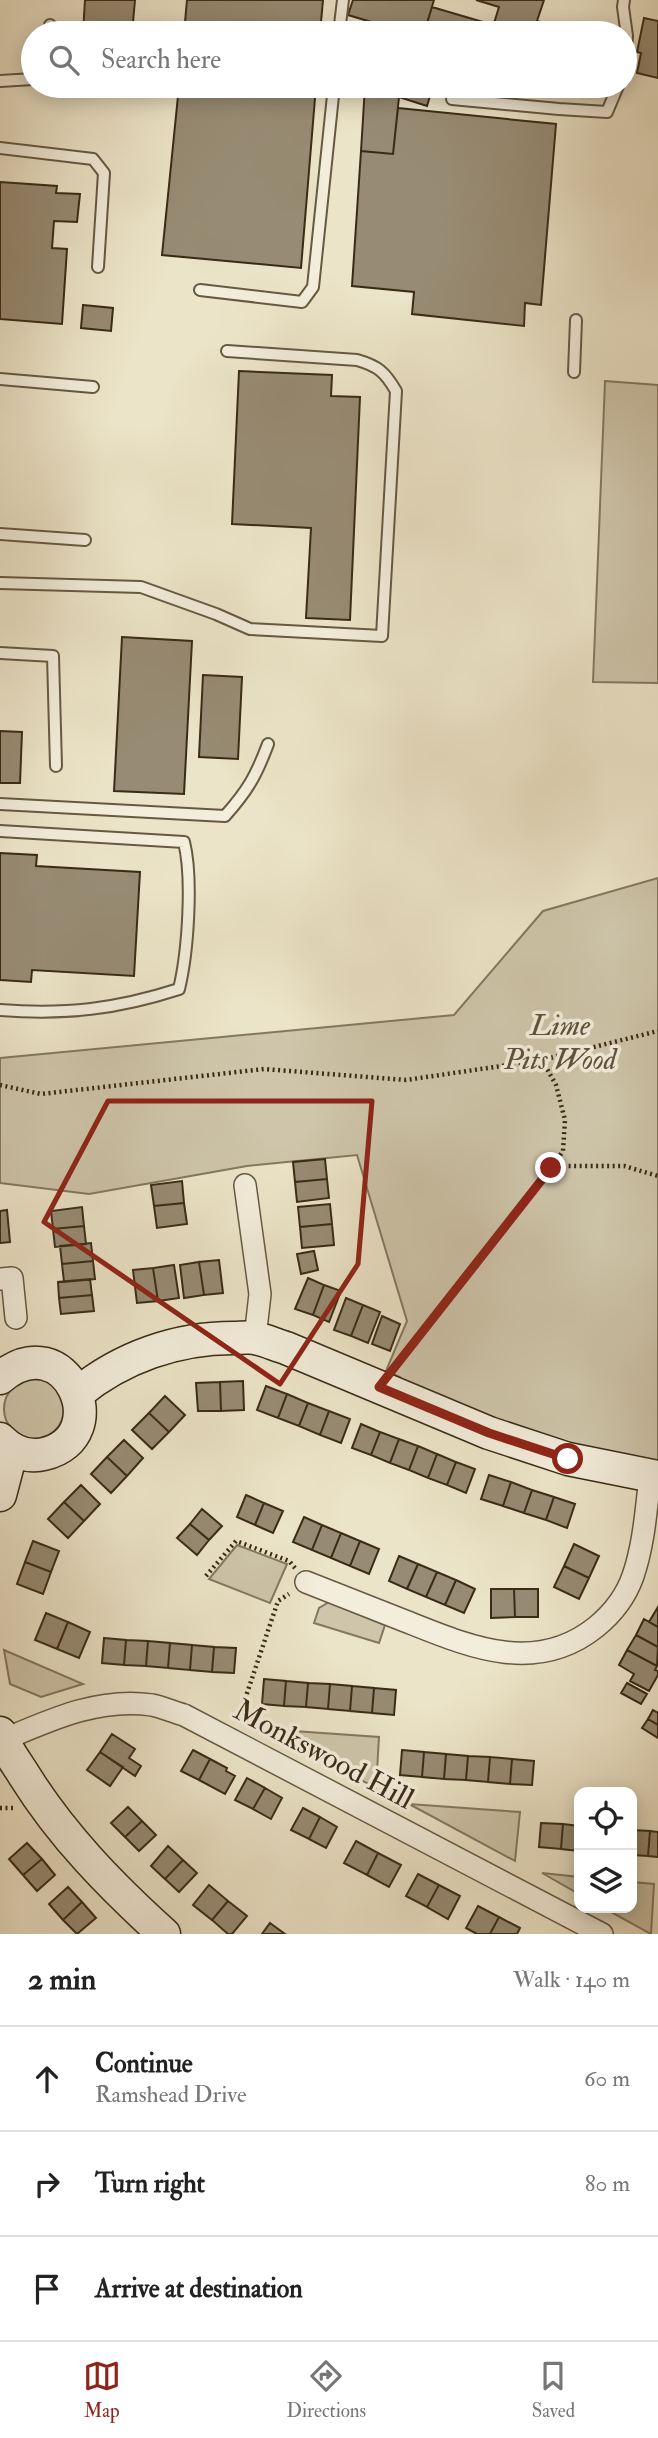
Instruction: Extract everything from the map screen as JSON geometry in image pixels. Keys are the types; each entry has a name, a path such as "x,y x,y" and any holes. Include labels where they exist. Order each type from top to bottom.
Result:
{"street":[{"path":"246,1185 260,1294 255,1338"},
{"path":"0,1279 12,1278 16,1318"},
{"path":"78,1393 118,1366 164,1346 211,1338 255,1338 489,1433 568,1459 654,1477 637,1561 624,1594 603,1621 589,1632 558,1648 523,1654 482,1649 306,1582"},
{"path":"0,1378 10,1369 23,1364 49,1365 61,1371 71,1381 78,1393 80,1406 79,1420 74,1432 66,1443 55,1450 30,1455 6,1444 0,1495"},
{"name":"Monkswood Hill","path":"1,1737 91,1707 152,1705 184,1715 602,1934"},
{"path":"1,1737 42,1804 64,1833 134,1907 164,1934"}],"lane":[{"path":"340,21 342,0"},
{"path":"624,0 625,21"},
{"path":"0,80 21,79"},
{"path":"200,290 302,302 313,287 333,98"},
{"path":"452,99 607,111 613,98"},
{"path":"0,148 93,159 104,173 98,267"},
{"path":"574,372 576,320"},
{"path":"0,583 141,587 250,629 382,636 396,391 375,365 356,360 227,351"},
{"path":"0,379 93,387"},
{"path":"0,534 85,540"},
{"path":"0,653 53,656 56,766"},
{"path":"0,804 225,816 257,775 268,744"},
{"path":"0,831 184,842 189,862 184,970 179,989 135,1003 80,1011 0,1010"}],"path":[{"path":"0,1085 41,1094 264,1069 406,1080 542,1060 658,1031"},
{"path":"379,1387 563,1151 565,1120 556,1085 542,1060"},
{"path":"551,1168 624,1166 658,1176"},
{"path":"206,1576 236,1541 289,1561 306,1582 278,1601 230,1738"}],"highlighted area":[{"path":"108,1101 372,1101 358,1264 280,1384 44,1222"}],"green space":[{"path":"605,381 658,385 658,683 593,682"},
{"name":"Lime Pits Wood","path":"658,878 658,1464 554,1444 399,1382 400,1377 386,1371 407,1321 357,1155 247,1166 89,1194 0,1183 0,1058 454,1015 543,911"},
{"path":"28,1379 40,1379 56,1387 62,1397 62,1421 56,1431 40,1439 28,1439 12,1431 4,1415 4,1403 12,1387"},
{"path":"237,1545 287,1564 270,1603 209,1579"},
{"path":"329,1602 385,1625 379,1643 314,1623 319,1608"},
{"path":"4,1650 83,1684 41,1697 10,1684"},
{"path":"265,1729 379,1737 376,1788"},
{"path":"409,1804 520,1812 515,1861"},
{"path":"542,1873 574,1876 574,1891"},
{"path":"637,1882 654,1884 651,1934 613,1913 637,1913"}],"building":[{"path":"85,0 135,0 133,21 84,21"},
{"path":"187,0 323,0 321,21 185,21"},
{"path":"353,0 434,0 428,21 368,21 348,15"},
{"path":"476,0 544,0 537,21 495,21 499,7"},
{"path":"432,7 479,21 428,21"},
{"path":"644,18 658,21 658,78 637,73 641,53 637,52"},
{"path":"178,98 315,98 301,268 162,255"},
{"path":"364,98 399,98 393,154 361,151"},
{"path":"402,98 429,98 427,106"},
{"path":"398,108 556,124 541,305 525,303 524,326 412,314 414,292 352,286 361,151 393,154"},
{"path":"0,182 57,186 56,193 80,194 77,222 54,221 52,248 67,249 62,324 0,319"},
{"path":"83,305 113,308 111,331 81,328"},
{"path":"239,371 332,375 331,396 360,397 350,620 306,618 311,528 232,524"},
{"path":"122,637 192,641 184,794 114,791"},
{"path":"203,675 242,677 238,759 199,757"},
{"path":"0,731 22,732 20,783 0,783"},
{"path":"0,853 37,855 36,866 140,872 134,976 32,970 31,982 0,980"},
{"path":"325,1159 327,1179 295,1182 293,1162"},
{"path":"327,1179 329,1198 297,1202 295,1182"},
{"path":"182,1181 184,1203 154,1206 151,1185"},
{"path":"184,1203 187,1224 157,1228 154,1206"},
{"path":"330,1204 332,1224 300,1227 298,1207"},
{"path":"82,1207 84,1226 53,1229 51,1211"},
{"path":"7,1210 10,1242 0,1243 0,1211"},
{"path":"332,1224 334,1245 302,1248 300,1227"},
{"path":"84,1226 86,1244 55,1247 53,1229"},
{"path":"91,1243 93,1261 62,1264 60,1246"},
{"path":"314,1251 318,1270 301,1274 297,1254"},
{"path":"219,1260 223,1293 204,1295 199,1262"},
{"path":"93,1261 95,1279 64,1282 62,1264"},
{"path":"199,1262 204,1295 184,1298 180,1265"},
{"path":"174,1265 179,1298 158,1301 153,1268"},
{"path":"153,1268 158,1301 137,1303 133,1270"},
{"path":"308,1278 324,1285 313,1315 295,1309"},
{"path":"90,1279 92,1295 59,1298 58,1282"},
{"path":"324,1285 341,1291 329,1322 313,1315"},
{"path":"92,1295 94,1311 61,1314 59,1298"},
{"path":"346,1298 363,1305 351,1336 334,1330"},
{"path":"363,1305 380,1312 368,1343 351,1336"},
{"path":"382,1316 400,1324 390,1351 372,1344"},
{"path":"243,1381 244,1410 221,1411 220,1382"},
{"path":"220,1382 221,1411 198,1411 196,1383"},
{"path":"266,1386 287,1394 278,1418 257,1410"},
{"path":"287,1394 308,1403 299,1426 278,1418"},
{"path":"165,1396 185,1415 169,1432 149,1413"},
{"path":"308,1403 329,1411 320,1435 299,1426"},
{"path":"329,1411 350,1419 341,1443 320,1435"},
{"path":"149,1413 169,1432 152,1449 132,1430"},
{"path":"361,1424 380,1432 371,1455 352,1448"},
{"path":"380,1432 399,1439 390,1463 371,1455"},
{"path":"399,1439 418,1446 409,1470 390,1463"},
{"path":"124,1440 143,1458 127,1476 107,1457"},
{"path":"418,1446 437,1454 428,1478 409,1470"},
{"path":"437,1454 456,1462 447,1485 428,1478"},
{"path":"107,1457 127,1476 111,1493 91,1474"},
{"path":"456,1462 475,1469 466,1493 447,1485"},
{"path":"489,1475 511,1482 503,1506 481,1499"},
{"path":"511,1482 532,1490 524,1513 503,1506"},
{"path":"81,1485 100,1504 84,1521 64,1502"},
{"path":"532,1490 554,1497 546,1520 524,1513"},
{"path":"246,1495 264,1503 255,1525 237,1517"},
{"path":"554,1497 575,1504 567,1528 546,1520"},
{"path":"64,1502 84,1521 68,1538 48,1519"},
{"path":"264,1503 283,1511 273,1533 255,1525"},
{"path":"202,1509 222,1526 209,1540 190,1524"},
{"path":"304,1517 322,1525 312,1550 293,1542"},
{"path":"190,1524 209,1540 197,1555 177,1538"},
{"path":"322,1525 341,1533 331,1558 312,1550"},
{"path":"341,1533 360,1541 350,1566 331,1558"},
{"path":"33,1541 59,1551 51,1572 25,1562"},
{"path":"360,1541 379,1549 369,1574 350,1566"},
{"path":"574,1544 599,1556 589,1578 564,1566"},
{"path":"399,1556 418,1564 407,1589 389,1581"},
{"path":"25,1562 51,1572 43,1594 17,1584"},
{"path":"418,1564 437,1572 426,1597 407,1589"},
{"path":"564,1566 589,1578 579,1599 554,1587"},
{"path":"437,1572 456,1580 445,1605 426,1597"},
{"path":"456,1580 475,1589 464,1613 445,1605"},
{"path":"491,1589 514,1589 515,1617 491,1618"},
{"path":"514,1589 538,1589 538,1617 515,1617"},
{"path":"658,1607 658,1627 649,1622"},
{"path":"46,1613 68,1622 57,1649 35,1640"},
{"path":"644,1619 658,1627 658,1647 636,1635"},
{"path":"68,1622 90,1632 79,1658 57,1649"},
{"path":"636,1635 658,1647 657,1666 627,1650"},
{"path":"104,1638 126,1640 124,1665 102,1663"},
{"path":"126,1640 148,1641 146,1666 124,1665"},
{"path":"148,1641 170,1643 168,1668 146,1666"},
{"path":"170,1643 192,1645 190,1670 168,1668"},
{"path":"192,1645 214,1647 212,1672 190,1670"},
{"path":"214,1647 236,1648 234,1673 212,1672"},
{"path":"627,1650 657,1666 655,1670 658,1675 649,1691 630,1681 634,1674 619,1665"},
{"path":"264,1679 286,1681 284,1706 262,1704"},
{"path":"286,1681 308,1683 306,1707 284,1706"},
{"path":"308,1683 330,1684 328,1709 306,1707"},
{"path":"627,1683 647,1694 641,1704 621,1693"},
{"path":"330,1684 352,1686 350,1711 328,1709"},
{"path":"352,1686 374,1688 372,1713 350,1711"},
{"path":"374,1688 396,1690 394,1715 372,1713"},
{"path":"653,1710 658,1713 658,1725 648,1719"},
{"path":"648,1719 658,1725 658,1738 642,1728"},
{"path":"112,1734 135,1749 129,1758 141,1766 135,1776 100,1752"},
{"path":"193,1750 210,1759 199,1780 181,1771"},
{"path":"402,1750 424,1752 422,1777 400,1775"},
{"path":"100,1752 123,1767 110,1786 87,1770"},
{"path":"424,1752 446,1754 444,1779 422,1777"},
{"path":"446,1754 468,1756 466,1780 444,1779"},
{"path":"468,1756 490,1757 488,1782 466,1780"},
{"path":"490,1757 512,1759 510,1784 488,1782"},
{"path":"210,1759 227,1768 226,1771 235,1776 225,1794 199,1780"},
{"path":"512,1759 534,1761 532,1785 510,1784"},
{"path":"247,1778 265,1788 253,1809 235,1800"},
{"path":"265,1788 282,1798 271,1819 253,1809"},
{"path":"128,1807 142,1821 125,1837 111,1823"},
{"path":"303,1808 320,1817 309,1839 291,1830"},
{"path":"320,1817 337,1827 326,1848 309,1839"},
{"path":"142,1821 156,1835 139,1851 125,1837"},
{"path":"541,1823 563,1824 561,1849 539,1847"},
{"path":"563,1824 574,1825 574,1850 561,1849"},
{"path":"637,1830 650,1831 648,1856 637,1855"},
{"path":"650,1831 658,1832 658,1857 648,1856"},
{"path":"356,1841 378,1853 367,1875 344,1863"},
{"path":"27,1843 42,1859 23,1875 9,1859"},
{"path":"168,1846 183,1860 165,1879 151,1866"},
{"path":"378,1853 401,1865 389,1887 367,1875"},
{"path":"42,1859 55,1875 37,1891 23,1875"},
{"path":"183,1860 197,1873 179,1892 165,1879"},
{"path":"418,1874 439,1885 427,1907 406,1896"},
{"path":"209,1885 228,1901 212,1920 193,1905"},
{"path":"439,1885 460,1896 448,1919 427,1907"},
{"path":"68,1887 82,1902 63,1920 49,1904"},
{"path":"228,1901 247,1916 232,1934 228,1934 212,1920"},
{"path":"82,1902 96,1918 77,1934 63,1920"},
{"path":"478,1906 499,1917 490,1934 477,1934 466,1928"},
{"path":"499,1917 520,1928 517,1934 490,1934"},
{"path":"270,1923 285,1934 262,1934"}],"route":[{"path":"551,1168 379,1387 489,1433 568,1459"}]}
